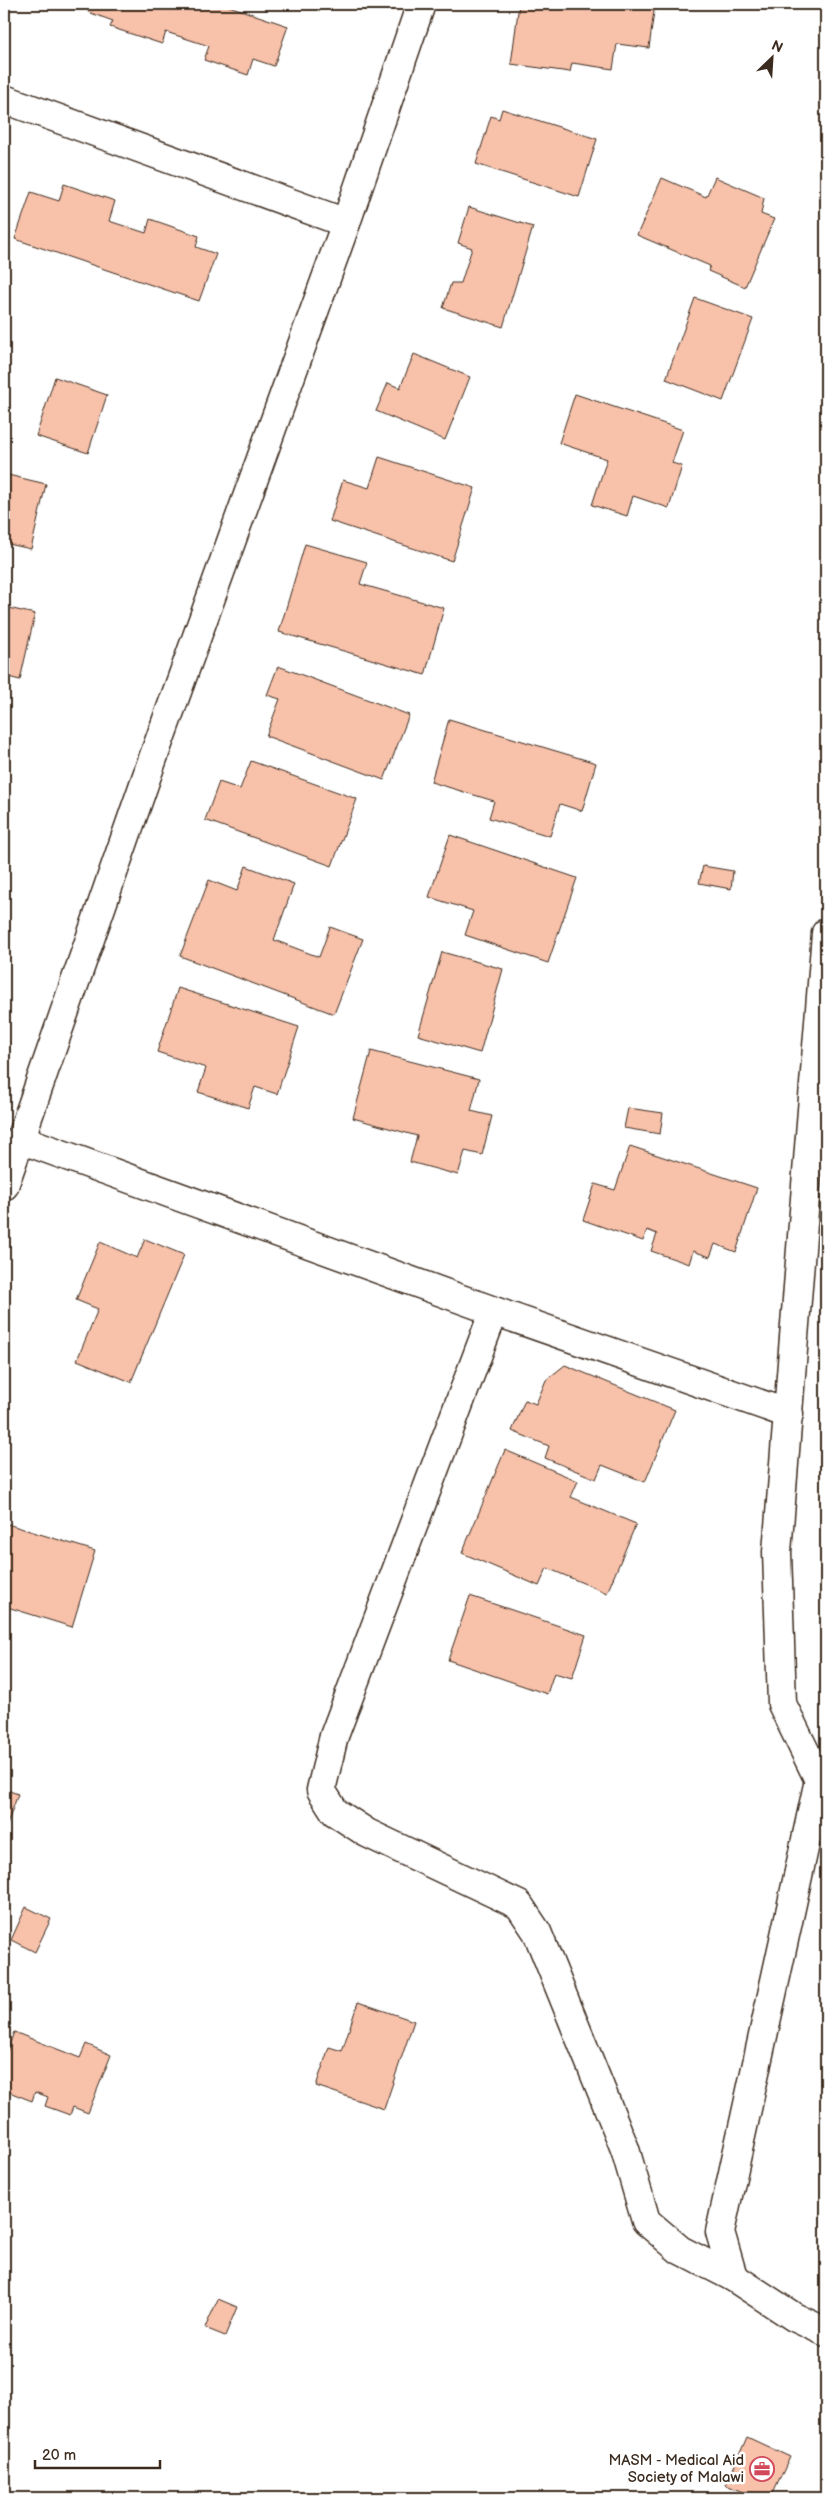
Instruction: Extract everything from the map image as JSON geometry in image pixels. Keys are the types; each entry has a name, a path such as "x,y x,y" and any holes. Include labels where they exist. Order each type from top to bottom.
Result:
{"street":[{"path":"4,1186 152,761 346,223 421,4"},
{"path":"4,99 346,223"},
{"path":"733,2277 720,2232 729,2184 823,1782 782,1704 778,1552 826,933"},
{"path":"20,1139 494,1311 789,1414"},
{"path":"494,1311 334,1736 322,1790 335,1812 367,1832 519,1905 537,1932 625,2149 646,2221 680,2250 733,2277 794,2318 826,2332"}],"building":[{"path":"91,4 223,4 288,26 274,66 253,59 248,75 204,60 209,46 166,32 162,44 110,27 113,21 88,12"},
{"path":"519,4 655,4 649,48 617,44 613,69 572,63 570,72 511,64"},
{"path":"502,109 597,139 579,197 476,164 491,116 499,119"},
{"path":"715,177 764,198 761,214 774,219 745,287 708,271 710,266 637,235 662,178 706,197"},
{"path":"64,184 115,201 109,221 146,233 150,219 199,236 196,247 216,254 199,301 15,239 31,192 59,201"},
{"path":"469,207 533,227 503,327 443,308 451,283 461,283 472,248 458,243"},
{"path":"695,298 753,319 723,401 666,379"},
{"path":"414,354 470,377 445,440 376,411 388,383 400,388"},
{"path":"55,377 107,395 88,453 36,436"},
{"path":"575,394 683,430 672,463 682,466 669,508 633,496 627,516 592,505 607,459 559,443"},
{"path":"379,457 475,488 452,561 330,521 343,480 369,488"},
{"path":"4,474 46,484 31,549 4,543"},
{"path":"305,544 367,562 360,584 444,608 425,675 279,632"},
{"path":"4,607 35,614 20,680 4,676"},
{"path":"278,666 409,715 384,780 266,736 280,699 267,695"},
{"path":"449,719 596,763 582,811 560,804 550,836 489,818 494,801 431,782"},
{"path":"251,761 357,799 332,866 205,820 219,782 240,789"},
{"path":"450,835 577,878 548,963 465,935 473,911 429,897"},
{"path":"246,866 294,884 274,940 319,957 330,927 363,939 334,1014 180,956 209,880 237,891"},
{"path":"703,866 733,871 731,889 699,883"},
{"path":"442,952 503,969 480,1053 418,1035"},
{"path":"178,988 299,1027 277,1094 255,1087 248,1108 198,1092 206,1068 157,1052"},
{"path":"371,1051 479,1079 471,1111 492,1116 482,1155 465,1151 458,1175 410,1162 417,1136 353,1118"},
{"path":"628,1108 663,1113 660,1134 624,1128"},
{"path":"630,1146 757,1188 736,1252 715,1244 710,1257 693,1251 689,1264 651,1251 657,1234 647,1230 643,1241 583,1220 595,1184 615,1190"},
{"path":"145,1239 184,1255 131,1382 77,1360 98,1309 76,1300 100,1242 137,1258"},
{"path":"565,1365 675,1410 645,1482 602,1465 596,1479 545,1458 549,1446 512,1431 525,1400 536,1404 546,1380"},
{"path":"505,1450 578,1481 571,1497 636,1524 607,1593 547,1568 539,1586 462,1553"},
{"path":"4,1523 95,1551 72,1627 4,1606"},
{"path":"470,1596 586,1635 572,1678 554,1673 547,1694 448,1660"},
{"path":"4,1789 18,1794 4,1833"},
{"path":"26,1907 51,1919 35,1952 11,1940"},
{"path":"358,2002 414,2021 384,2109 316,2086 329,2047 342,2051"},
{"path":"14,2032 80,2058 86,2044 111,2055 88,2113 73,2107 70,2115 45,2106 48,2097 35,2092 32,2101 4,2090 4,2059"},
{"path":"218,2299 237,2307 225,2336 205,2328"},
{"path":"747,2437 790,2457 771,2498 757,2498 726,2485"}],"place":[{"name":"MASM - Medical Aid Society of Malawi","path":"762,2469"}]}
